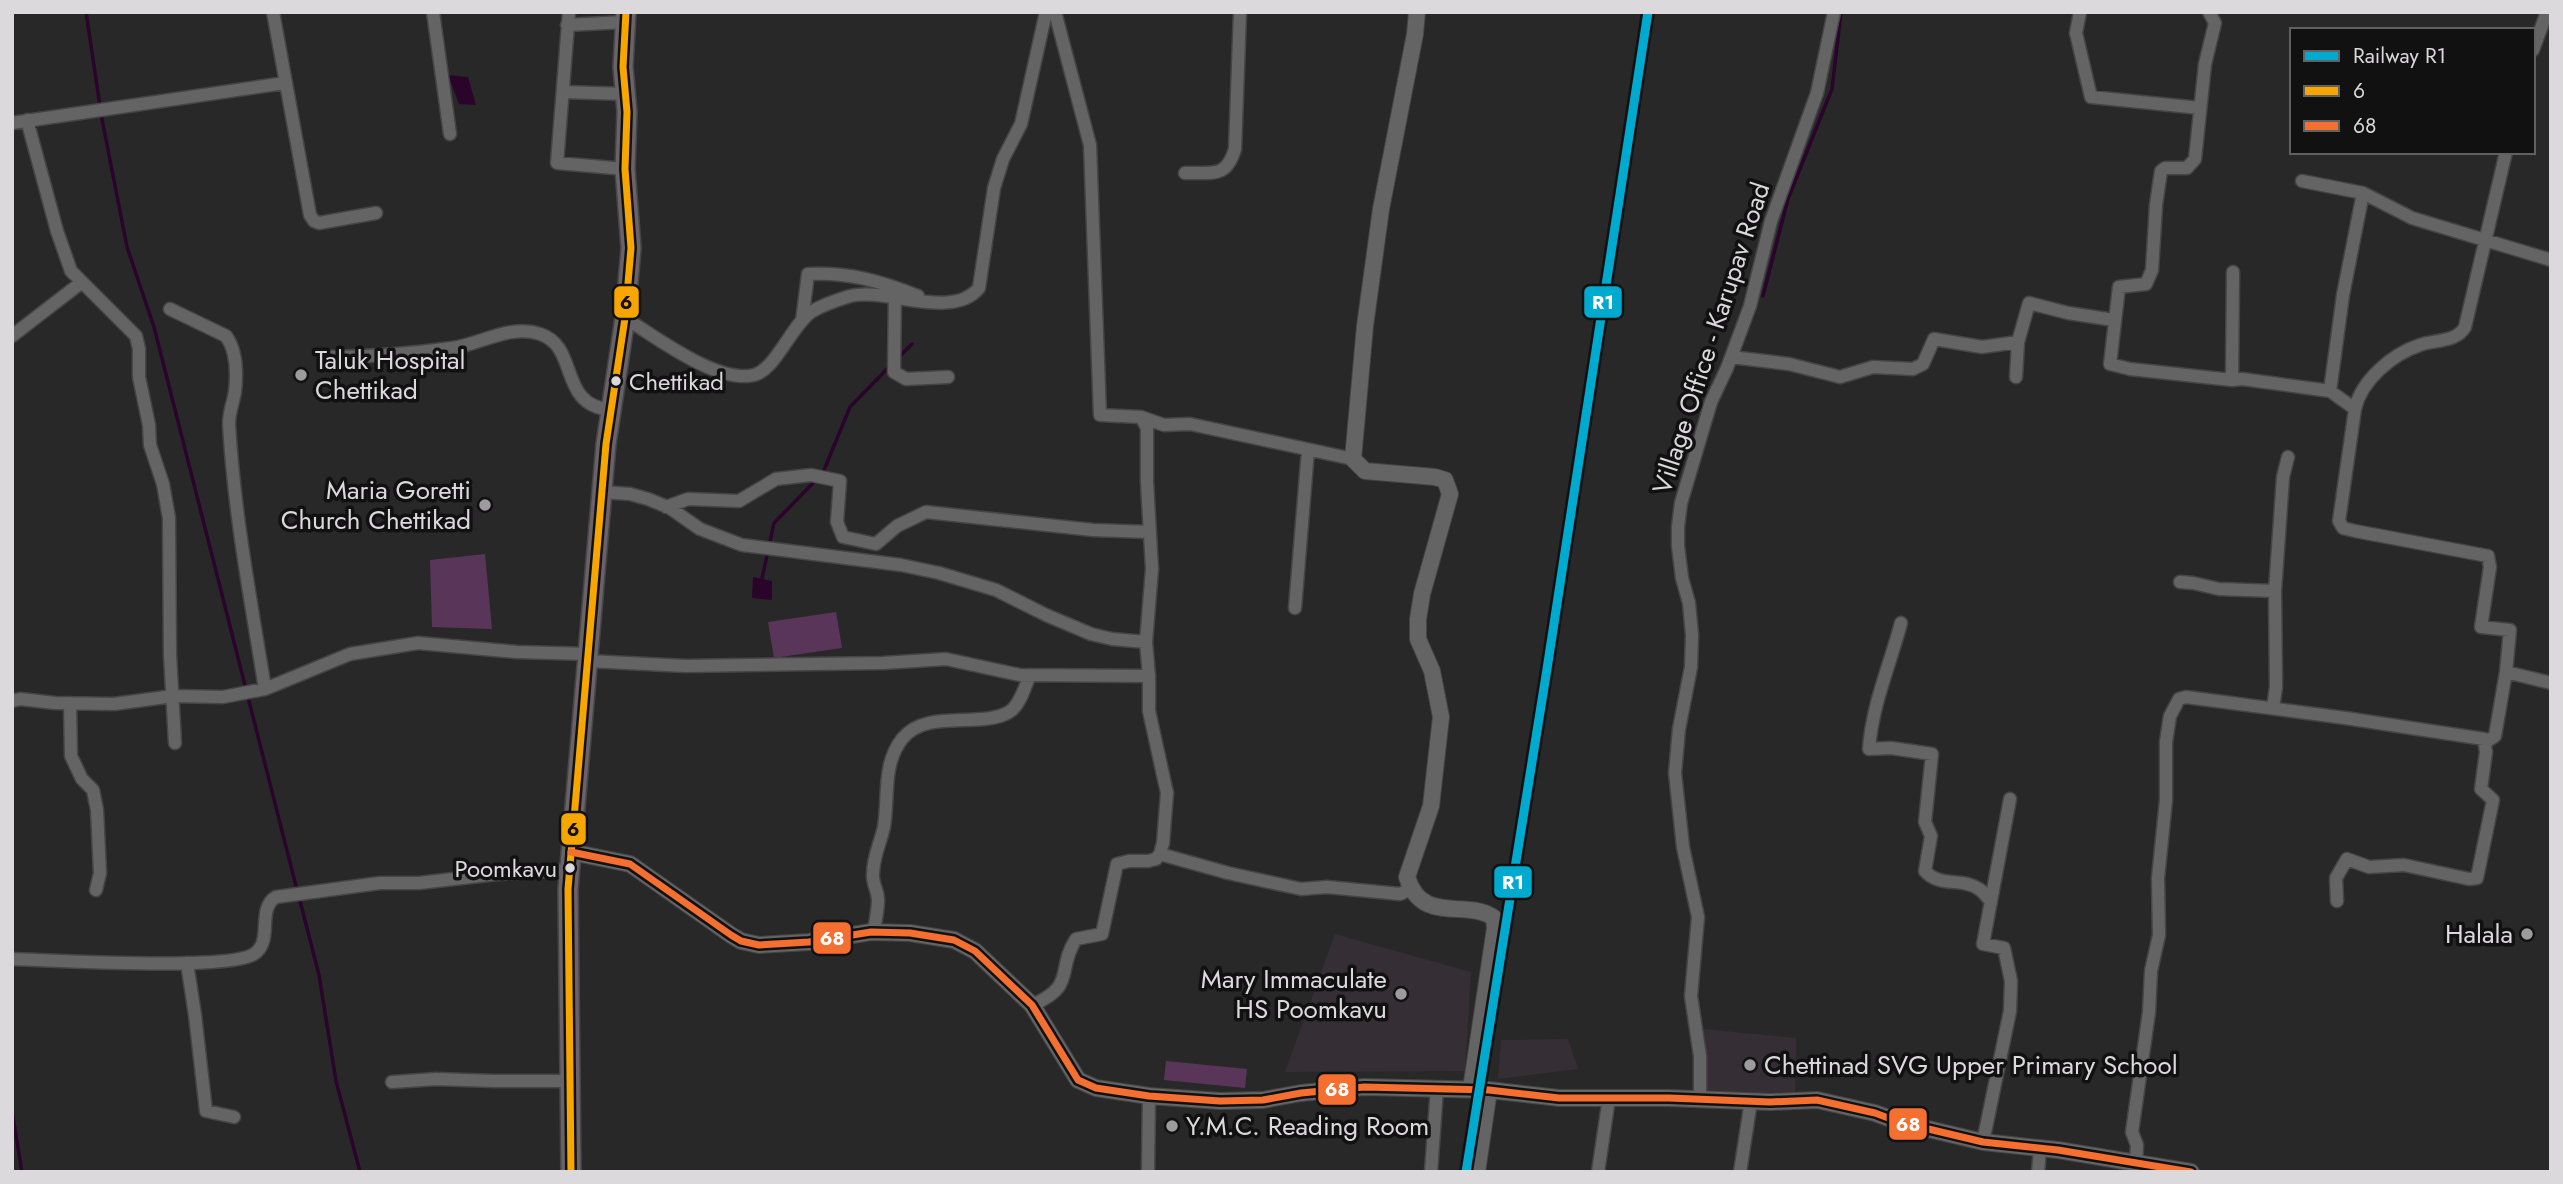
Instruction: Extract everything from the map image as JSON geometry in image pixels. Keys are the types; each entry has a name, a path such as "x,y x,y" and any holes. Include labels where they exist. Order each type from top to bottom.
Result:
{"main road":[{"path":"571,1172 570,861 602,492 625,318 631,247 625,169 623,67 626,17"}],"street":[{"path":"273,12 310,215 319,223 376,213"},
{"path":"433,12 450,134"},
{"path":"625,318 711,369 755,375 766,368 809,313 826,304 851,296 895,292 934,303 952,302 974,294 979,288 993,188 1003,159 1021,124 1046,12"},
{"path":"1055,12 1090,145 1101,415 1140,417 1164,425 1190,424 1353,459 1365,471 1445,480 1450,494 1422,594 1418,619 1418,639 1432,671 1441,717 1431,806 1407,877 1411,889 1423,902 1453,909 1486,912 1494,918 1471,1089"},
{"path":"1185,173 1219,171 1231,164 1235,149 1240,12"},
{"path":"1353,459 1365,326 1381,209 1417,12"},
{"name":"Village Office - Karupav Road","path":"1700,1098 1700,1056 1691,996 1698,917 1683,847 1675,773 1679,729 1692,667 1689,603 1682,578 1678,527 1681,503 1711,402 1750,306 1775,208 1817,93 1834,12"},
{"path":"2080,12 2076,33 2091,97 2200,108"},
{"path":"2209,12 2215,23 2206,64 2195,159 2187,168 2165,168 2161,171 2152,270 2148,282 2119,287 2110,364 2130,369 2242,379 2330,391 2354,409"},
{"path":"2535,45 2547,12"},
{"path":"625,169 557,163 568,19 626,17"},
{"path":"12,122 285,83"},
{"path":"563,92 625,94"},
{"path":"27,120 60,241 71,271 136,336 139,377 149,425 150,445 163,484 169,518 174,743"},
{"path":"2486,742 2495,736 2510,630 2481,626 2490,567 2488,556 2355,531 2340,525 2357,398 2364,386 2405,351 2462,333 2506,154"},
{"path":"2302,181 2362,193 2412,218 2551,260"},
{"path":"2330,391 2343,295 2362,193"},
{"path":"2232,380 2233,272"},
{"path":"802,322 808,274 836,273 881,281 895,292"},
{"path":"12,336 82,282"},
{"path":"895,292 894,372 906,379 948,377"},
{"path":"2016,377 2018,342 2029,303 2068,313 2114,320"},
{"path":"170,309 226,336 232,344 236,371 229,421 237,509 265,689"},
{"path":"324,358 380,357 456,348 508,332 538,333 557,345 580,397 594,407 611,410"},
{"path":"1731,357 1789,364 1840,377 1873,368 1913,369 1923,364 1934,339 1982,347 2018,342"},
{"path":"1032,1005 1049,998 1060,987 1076,939 1102,934 1118,864 1156,859 1163,843 1167,793 1149,710 1146,642 1152,569 1147,428 1140,417"},
{"path":"1295,608 1308,450"},
{"path":"2273,708 2276,687 2275,592 2283,477 2288,457"},
{"path":"666,507 688,499 739,501 776,479 811,475 840,481 837,522 843,537 876,544 897,526 926,512 1093,530 1150,532"},
{"path":"602,492 630,494 666,507 700,529 722,539 775,550 901,565 939,573 996,590 1091,634 1146,642"},
{"path":"2180,582 2219,589 2275,592"},
{"path":"1901,623 1895,649 1883,677 1870,730 1869,749 1891,748 1932,754 1925,822 1931,836 1925,871 1932,879 1980,889 1991,902"},
{"path":"12,701 133,702 173,696 223,697 265,689 350,654 418,643 686,666 883,663 946,659 1030,675 1149,676"},
{"path":"2506,672 2551,683"},
{"path":"874,932 878,899 873,879 874,857 884,827 890,762 902,740 914,728 1009,712 1017,703 1030,675"},
{"path":"2136,1163 2137,1145 2133,1132 2149,1012 2151,971 2159,936 2158,878 2165,800 2166,742 2175,703 2186,697 2480,738 2486,742"},
{"path":"70,703 71,757 82,779 93,790 97,810 100,873 96,890"},
{"path":"2337,901 2336,878 2347,859 2369,867 2404,865 2469,879 2477,878 2493,800 2481,789 2486,742"},
{"path":"1983,1143 2010,1011 2011,981 2004,948 1983,944 2010,799"},
{"path":"1160,854 1301,889 1327,887 1400,894 1411,889"},
{"path":"12,960 187,963 241,959 260,949 265,937 267,908 270,901 276,897 380,883 419,883 497,874 570,861 630,864 741,941 778,945 874,932 910,933 954,940 975,951 1032,1005 1078,1080 1097,1088 1149,1096 1242,1101 1354,1087 1471,1089 1559,1098 1817,1100 1983,1143 2058,1150 2136,1163 2152,1169 2191,1172"},
{"path":"187,963 206,1111 233,1117"},
{"path":"392,1082 436,1079 495,1082 570,1081"},
{"path":"1431,1172 1437,1088"},
{"path":"1477,1172 1489,1090"},
{"path":"1148,1172 1149,1096"},
{"path":"1598,1172 1609,1098"},
{"path":"1740,1172 1751,1101"},
{"path":"2038,1172 2040,1150"}],"shaded area":[{"path":"448,75 468,77 476,105 459,104"},
{"path":"485,554 492,629 432,627 430,560"},
{"path":"753,577 772,581 772,600 752,598"},
{"path":"836,612 842,648 774,658 768,622"},
{"path":"1335,934 1471,972 1465,1071 1285,1072"},
{"name":"Chettinad SVG Upper Primary School","path":"1704,1029 1796,1038 1795,1096 1706,1091"},
{"path":"1568,1039 1578,1069 1498,1079 1501,1040"},
{"path":"1166,1061 1247,1069 1245,1088 1164,1080"}],"waterway":[{"path":"86,12 100,106"},
{"path":"1763,296 1788,199 1832,89 1841,12"},
{"path":"101,114 127,247 154,327 297,890"},
{"path":"899,357 912,344"},
{"path":"822,475 850,407 891,365"},
{"path":"761,583 774,523 816,480"},
{"path":"299,897 319,975 336,1081 360,1172"},
{"path":"12,1111 22,1172"}],"rail line":[{"name":"R1","path":"1466,1172 1648,12"}],"transit line":[{"name":"6","path":"571,1172 568,889 606,444 625,318 631,248 625,169 627,112 623,67 626,12"},
{"name":"68","path":"571,852 630,864 741,941 759,945 809,942 871,932 910,933 954,940 975,951 1032,1005 1078,1080 1096,1088 1149,1096 1220,1101 1263,1100 1364,1087 1489,1090 1559,1098 1770,1102 1817,1100 1983,1142 2058,1150 2191,1172"}],"place":[{"name":"Taluk Hospital Chettikad","path":"301,375"},
{"name":"Chettikad","path":"616,381"},
{"name":"Maria Goretti Church Chettikad","path":"485,505"},
{"name":"Poomkavu","path":"570,868"},
{"name":"Halala","path":"2527,934"},
{"name":"Mary Immaculate HS Poomkavu","path":"1401,994"},
{"name":"Chettinad SVG Upper Primary School","path":"1750,1065"},
{"name":"Y.M.C. Reading Room","path":"1172,1126"}]}
